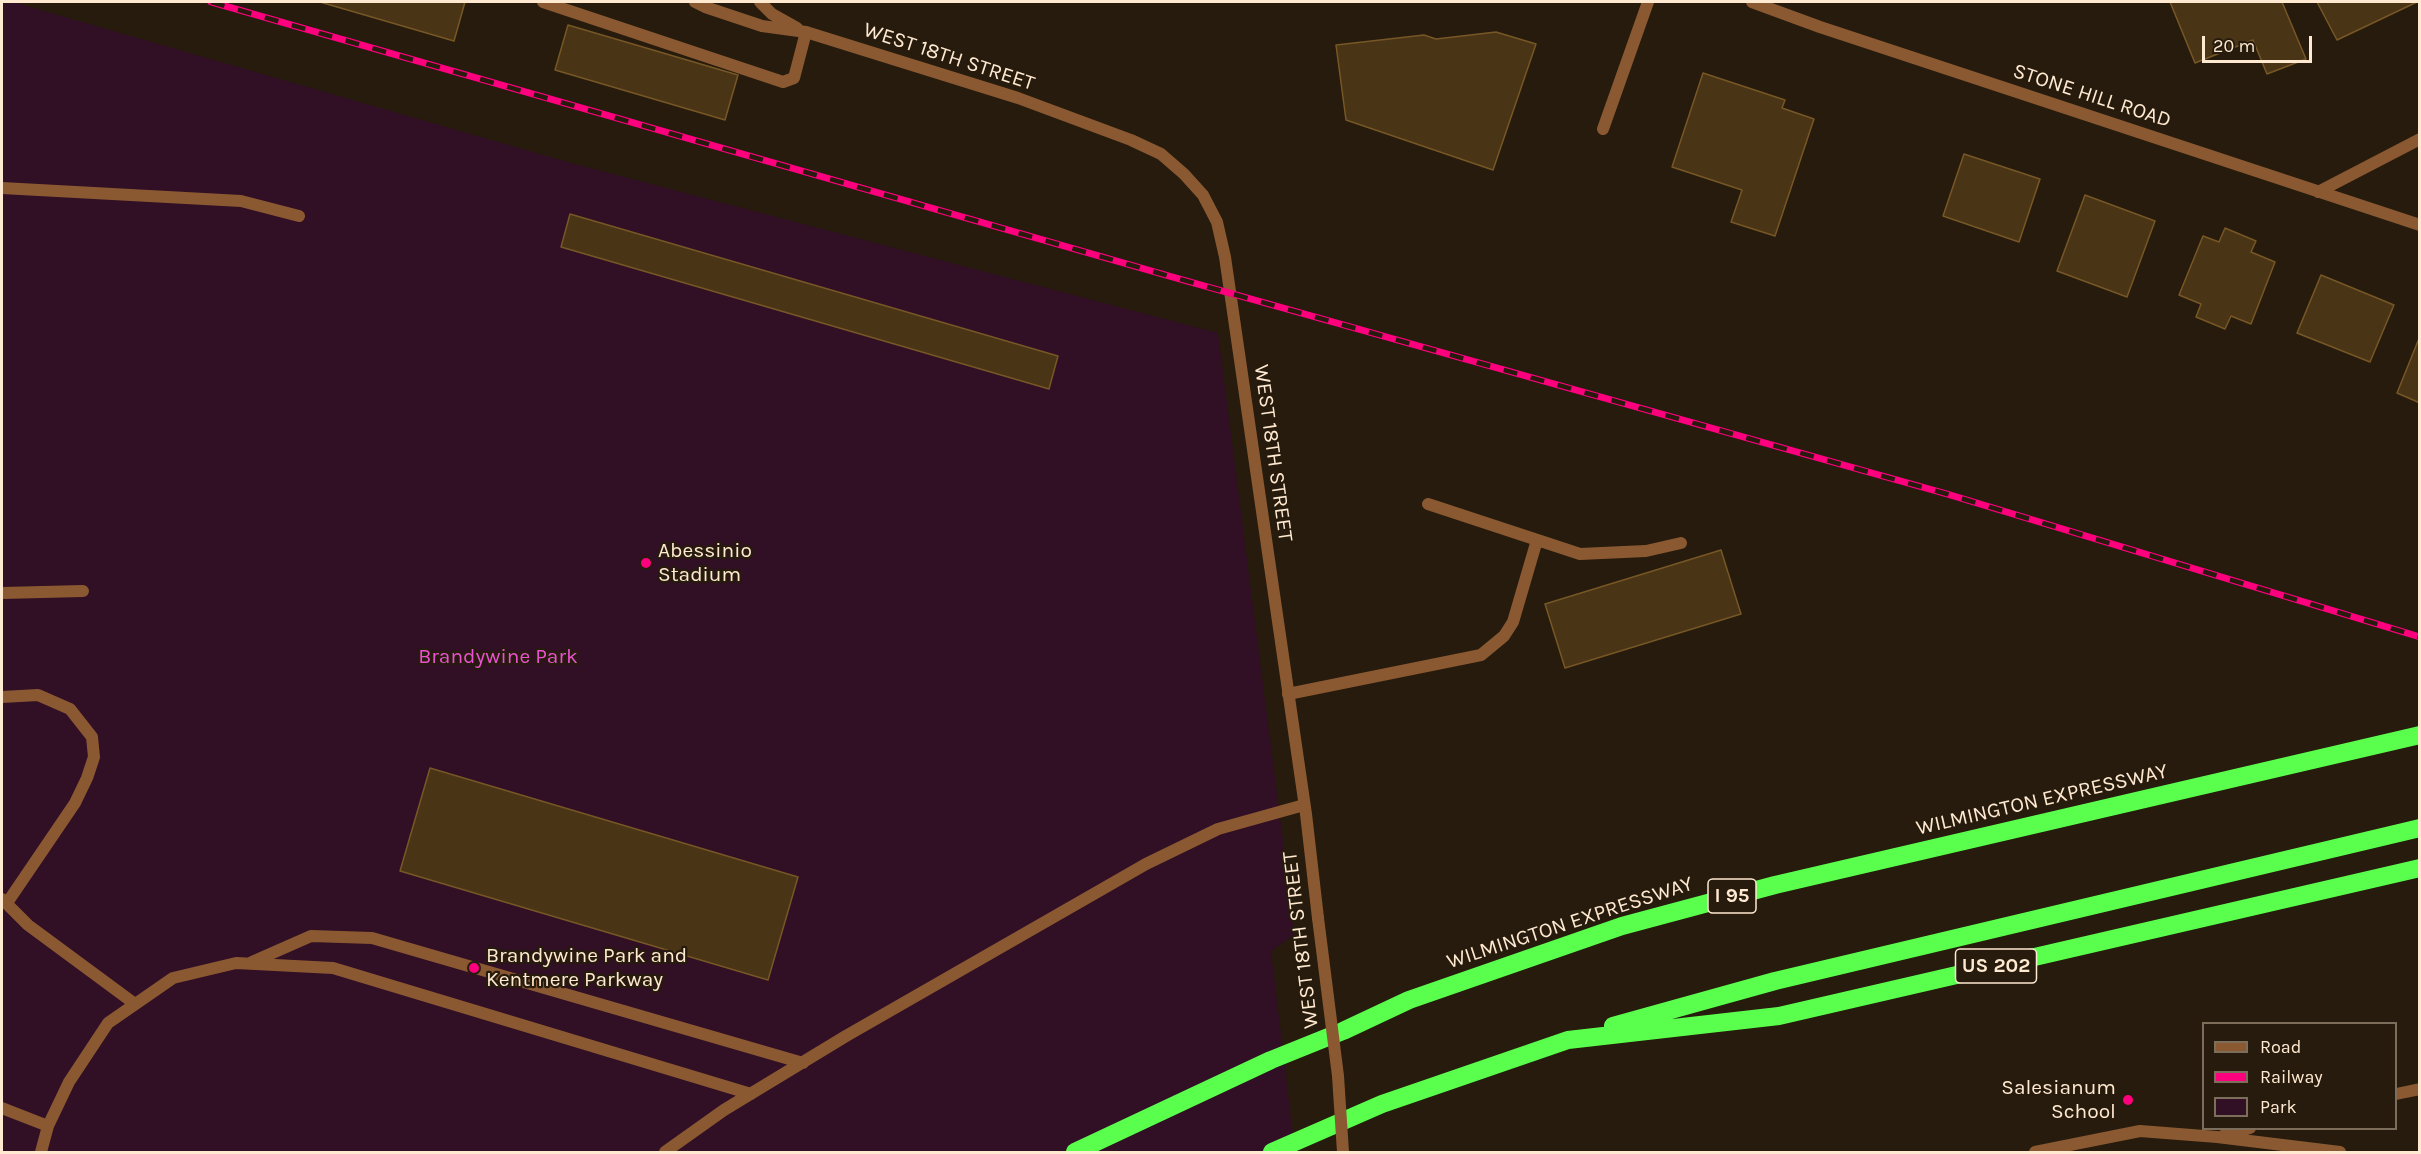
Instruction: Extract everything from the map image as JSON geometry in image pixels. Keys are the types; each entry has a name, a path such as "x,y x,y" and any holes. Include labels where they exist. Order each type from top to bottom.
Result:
{"highway":[{"name":"WILMINGTON EXPRESSWAY","path":"1075,1152 1261,1064 1343,1031 1409,1000 1622,926 1774,885 2420,735"},
{"path":"1272,1152 1382,1104 1568,1040 1775,981 2420,828"},
{"name":"US 202","path":"1568,1040 1779,1016 2420,868"}],"street":[{"path":"543,2 783,82 794,78 806,33"},
{"name":"WEST 18TH STREET","path":"685,2 700,4 762,26 806,33 1018,98 1131,140 1161,154 1203,195 1217,222 1225,257 1304,805 1338,1076 1344,1152"},
{"name":"WEST 18TH STREET","path":"760,2 772,14 806,33"},
{"path":"1603,129 1648,2"},
{"name":"STONE HILL ROAD","path":"1752,2 1820,27 2420,225"},
{"path":"2318,192 2420,139"},
{"path":"2,188 241,201 299,216"},
{"path":"1428,504 1580,554 1646,551 1681,543"},
{"path":"1288,694 1482,656 1504,636 1513,622 1537,540"},
{"path":"2,593 83,591"},
{"path":"2,697 38,695 70,709 92,737 94,757 75,803 4,901 28,924 135,1004"},
{"path":"665,1152 751,1094 1146,864 1218,829 1304,805"},
{"path":"249,963 311,936 372,938 803,1063"},
{"path":"41,1152 48,1126 69,1082 108,1023 172,978 236,963 333,968 751,1094"},
{"path":"2397,1094 2420,1089"},
{"path":"2,1108 48,1126"},
{"path":"2217,1137 2243,1130"},
{"path":"2035,1152 2140,1131 2217,1137 2340,1152"}],"green space":[{"name":"Brandywine Park","path":"2,2 13,2 571,163 1218,333 1295,934 1271,951 1295,1152 2,1152"}],"building":[{"path":"320,2 465,2 454,41"},
{"path":"2170,2 2282,2 2306,59 2267,74 2253,40 2195,63"},
{"path":"2317,2 2417,2 2337,40"},
{"path":"568,25 738,75 725,120 555,70"},
{"path":"1496,32 1536,44 1493,170 1346,120 1336,45 1424,35 1436,39"},
{"path":"1703,73 1785,100 1782,108 1814,119 1775,236 1731,222 1742,190 1672,167"},
{"path":"1964,154 2040,179 2019,242 1943,216"},
{"path":"2085,195 2155,221 2127,297 2057,271"},
{"path":"570,214 1058,356 1049,389 561,247"},
{"path":"2225,228 2256,241 2251,252 2275,262 2251,324 2231,316 2225,329 2196,317 2201,304 2179,295 2203,236 2219,242"},
{"path":"2321,275 2394,305 2370,362 2297,333"},
{"path":"2420,336 2420,403 2397,393"},
{"path":"1721,550 1741,614 1565,668 1545,604"},
{"path":"430,768 798,877 768,980 400,871"}],"railway":[{"path":"211,2 1176,278 1947,494 2420,637"}],"place":[{"name":"Abessinio Stadium","path":"646,563"},
{"name":"Brandywine Park and Kentmere Parkway","path":"474,968"},
{"name":"Salesianum School","path":"2128,1100"}]}
